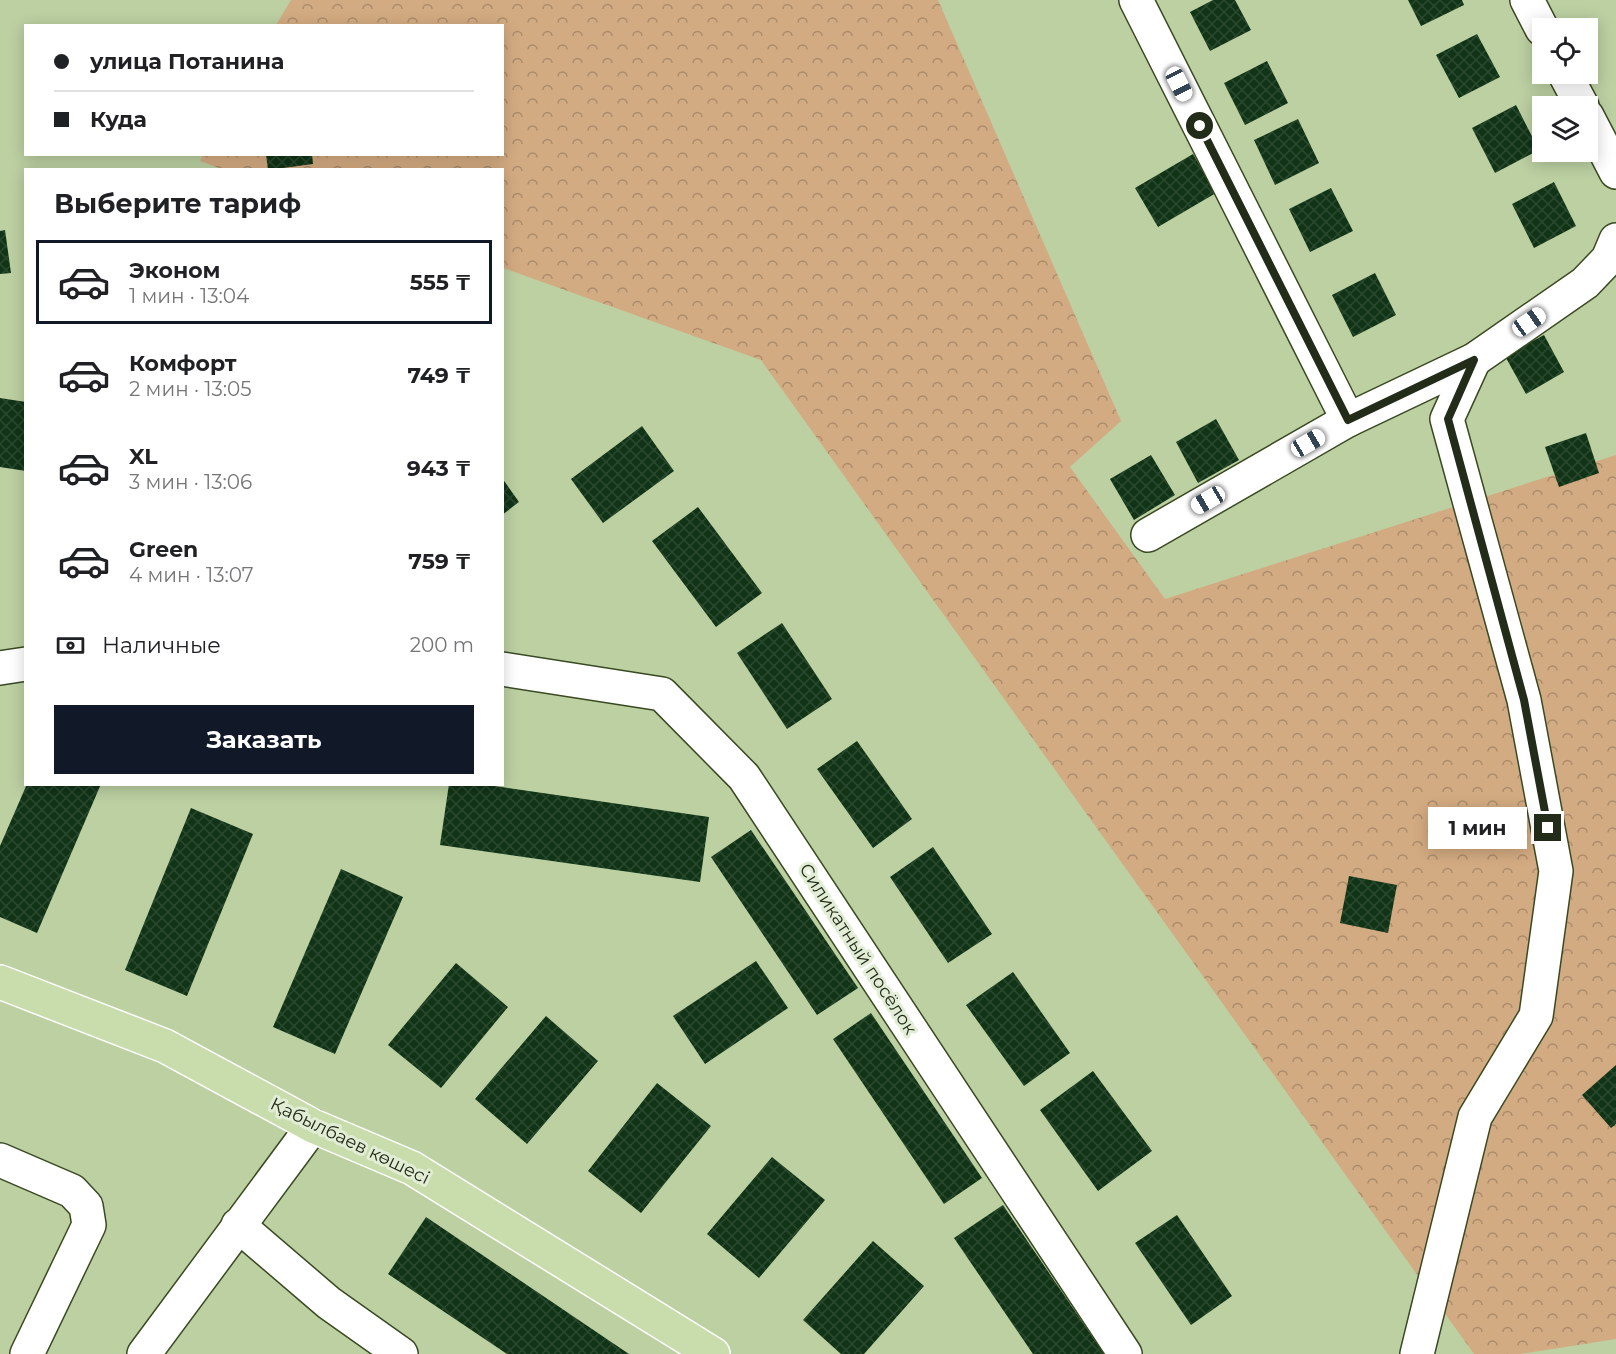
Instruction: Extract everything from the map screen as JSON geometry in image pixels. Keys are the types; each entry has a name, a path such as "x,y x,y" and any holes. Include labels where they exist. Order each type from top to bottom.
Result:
{"main road":[{"name":"Қабылбаев көшесі","path":"0,982 165,1046 313,1126 412,1168 713,1354"}],"street":[{"path":"1136,0 1348,420"},
{"path":"1527,0 1537,18"},
{"path":"1598,137 1616,172"},
{"path":"1148,535 1348,420 1474,360 1585,283 1608,259 1616,240"},
{"path":"1417,1354 1475,1117 1536,1016 1556,871 1524,700 1448,419 1474,360"},
{"path":"0,668 24,664"},
{"name":"Силикатный посёлок","path":"504,669 662,694 744,777 1125,1354"},
{"path":"144,1354 313,1126"},
{"path":"0,1160 72,1191 87,1206 89,1225 27,1354"},
{"path":"238,1226 329,1303 401,1354"},
{"path":"0,1350 8,1354"}],"green space":[{"path":"291,0 938,0 1121,421 1070,467 1165,599 1616,455 1616,1339 1520,1354 1474,1354 761,360 504,268 504,168 219,168 200,161 203,156 504,156 504,24 277,24"}],"building":[{"path":"1213,0 1235,0 1251,30 1210,51 1190,12"},
{"path":"1408,0 1462,0 1464,5 1421,26"},
{"path":"1477,34 1500,77 1459,98 1436,55"},
{"path":"1267,61 1288,103 1245,125 1224,83"},
{"path":"1516,105 1532,136 1532,154 1495,173 1472,128"},
{"path":"1298,119 1319,163 1275,185 1254,140"},
{"path":"1193,154 1216,193 1158,227 1135,188"},
{"path":"266,156 312,156 313,164 268,168"},
{"path":"1554,182 1576,226 1534,248 1512,204"},
{"path":"1331,188 1353,231 1310,252 1289,209"},
{"path":"5,230 11,273 0,274 0,231"},
{"path":"1375,273 1396,315 1353,337 1332,295"},
{"path":"1544,335 1564,372 1526,394 1505,356"},
{"path":"0,398 24,402 24,471 0,467"},
{"path":"1216,419 1239,460 1198,483 1176,442"},
{"path":"642,426 674,471 603,523 571,479"},
{"path":"1586,433 1599,473 1559,487 1545,447"},
{"path":"1151,455 1175,495 1134,520 1110,479"},
{"path":"504,481 519,502 504,513"},
{"path":"698,507 762,593 716,627 652,541"},
{"path":"782,623 832,699 787,729 737,653"},
{"path":"857,741 912,819 873,848 817,769"},
{"path":"26,786 100,786 37,933 0,917 0,846"},
{"path":"449,786 494,786 709,817 700,882 440,845"},
{"path":"191,808 253,834 187,996 125,970"},
{"path":"751,830 858,988 817,1015 711,857"},
{"path":"933,847 992,934 948,963 890,877"},
{"path":"341,869 403,897 335,1054 273,1027"},
{"path":"1349,876 1397,885 1388,933 1340,923"},
{"path":"756,961 788,1008 705,1064 673,1016"},
{"path":"456,963 508,1007 441,1088 388,1045"},
{"path":"1013,972 1070,1053 1024,1086 966,1005"},
{"path":"871,1013 982,1178 944,1204 833,1039"},
{"path":"546,1016 598,1061 527,1144 475,1099"},
{"path":"1616,1065 1616,1124 1611,1128 1582,1095"},
{"path":"1093,1071 1152,1151 1098,1191 1040,1110"},
{"path":"657,1083 711,1126 641,1213 588,1171"},
{"path":"772,1157 825,1200 759,1278 707,1234"},
{"path":"1003,1205 1104,1354 1033,1354 954,1238"},
{"path":"1177,1215 1232,1296 1191,1325 1135,1243"},
{"path":"426,1217 629,1354 507,1354 388,1274"},
{"path":"873,1241 924,1286 864,1354 841,1354 803,1320"}],"route":[{"path":"1200,126 1348,420 1474,360 1448,419 1524,700 1548,828"}]}
